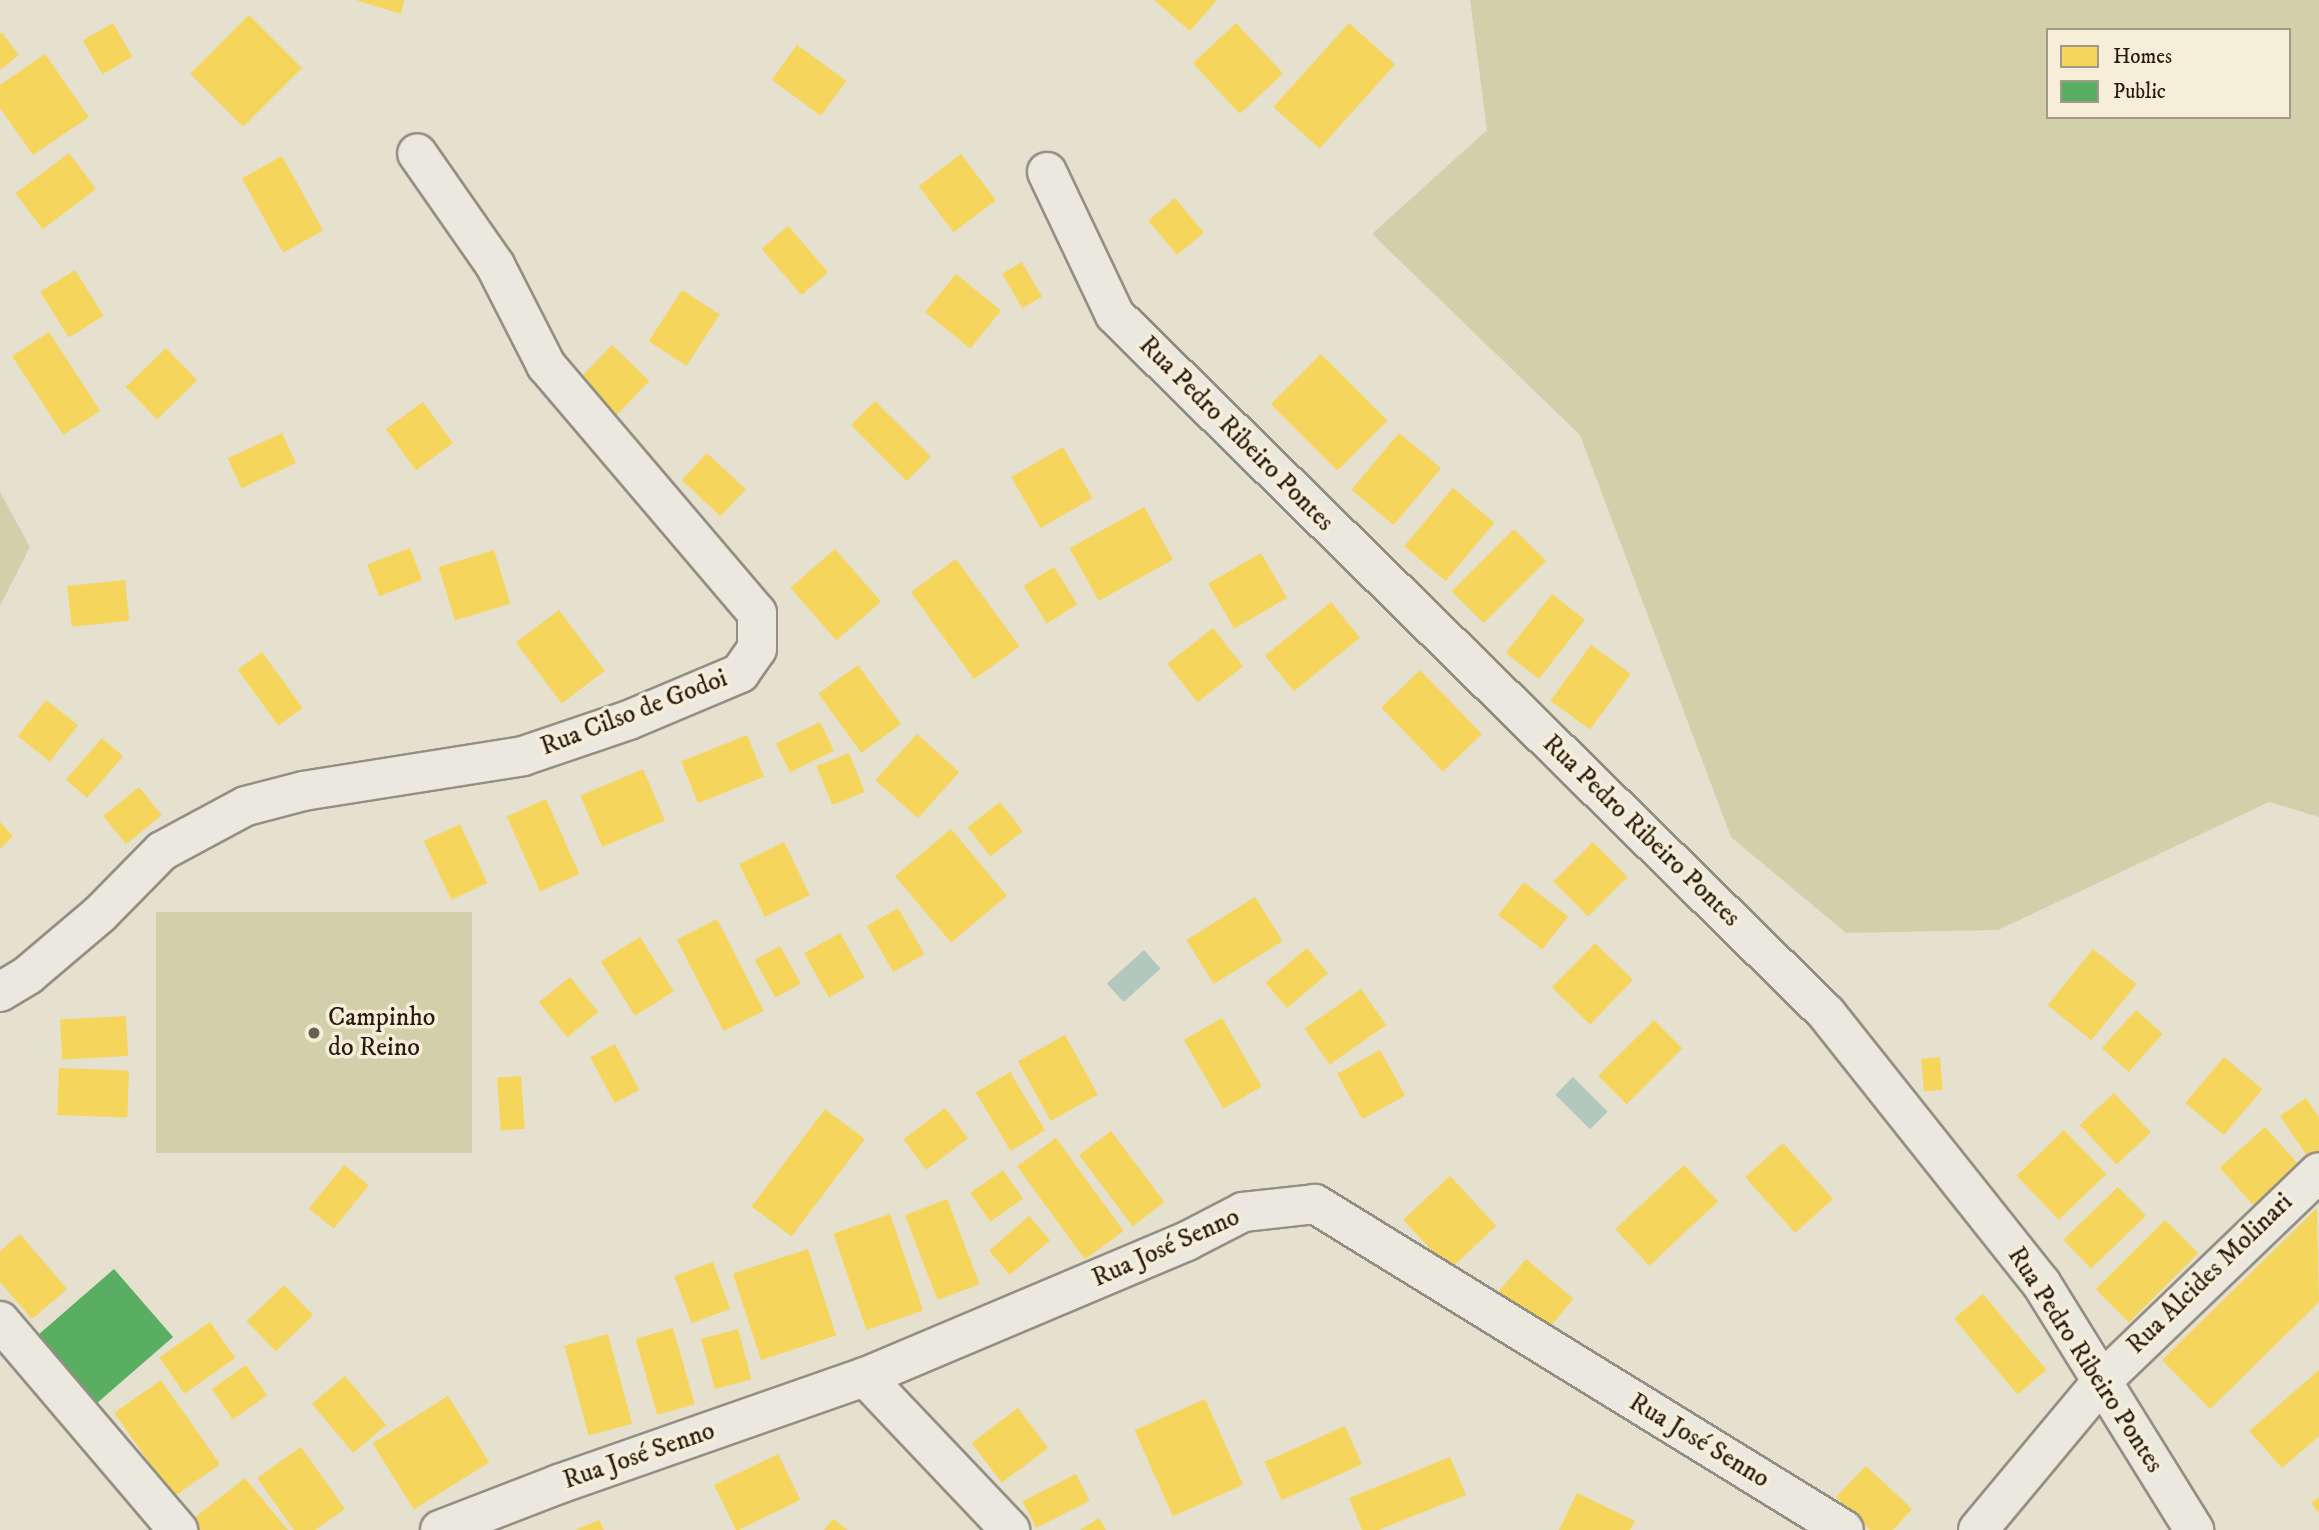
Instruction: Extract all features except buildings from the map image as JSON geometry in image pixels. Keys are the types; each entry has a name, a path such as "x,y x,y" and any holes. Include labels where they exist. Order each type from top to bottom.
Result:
{"street":[{"name":"Rua Cilso de Godoi","path":"0,992 28,975 100,914 162,851 246,806 303,791 523,756 629,720 740,673 757,649 757,613 546,365 495,265 417,153"},
{"name":"Rua Pedro Ribeiro Pontes","path":"1047,172 1115,315 1826,1013 2041,1283 2104,1379 2194,1530"},
{"name":"Rua Alcides Molinari","path":"1978,1530 2104,1379 2319,1172"},
{"name":"Rua José Senno","path":"453,1528 865,1377 1187,1241 1243,1212 1315,1204 1844,1530"},
{"path":"0,1321 178,1530"},
{"path":"865,1377 1010,1530"}],"shaded area":[{"path":"1470,0 2319,0 2319,817 2269,802 1998,930 1846,933 1731,837 1580,435 1372,234 1487,130"},
{"path":"0,492 30,547 0,606"},
{"name":"Campinho do Reino","path":"156,912 472,912 472,1153 156,1153"},
{"path":"1144,950 1161,969 1124,1002 1107,983"},
{"path":"1573,1077 1608,1112 1590,1129 1555,1095"}],"place":[{"name":"Campinho do Reino","path":"314,1033"}]}
